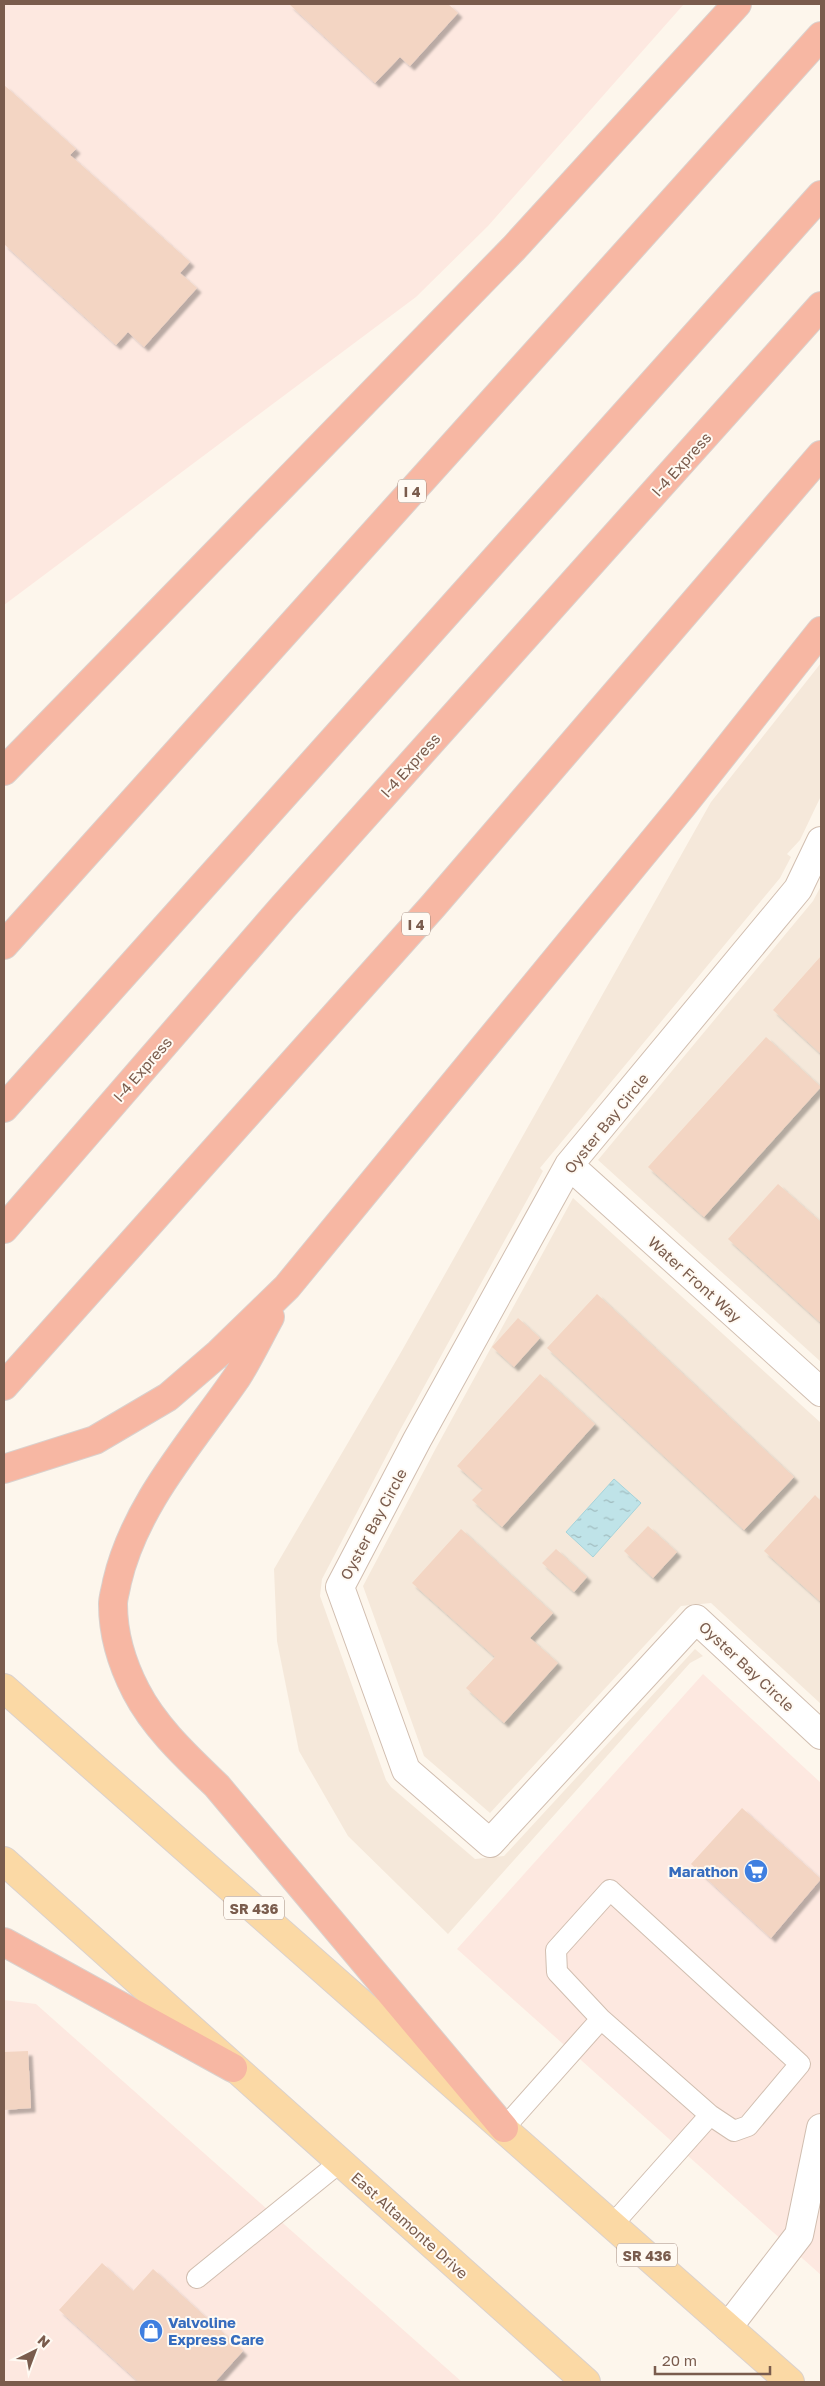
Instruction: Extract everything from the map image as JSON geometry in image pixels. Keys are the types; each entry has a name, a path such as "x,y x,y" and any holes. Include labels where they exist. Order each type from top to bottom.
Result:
{"highway":[{"path":"4,771 514,248 737,4"},
{"name":"I 4","path":"4,945 821,36"},
{"path":"4,1108 821,195"},
{"name":"I-4 Express","path":"4,1229 283,907 821,306"},
{"name":"I 4","path":"4,1386 433,906 821,455"},
{"path":"4,1469 94,1440 168,1397 226,1348 287,1287 676,813 821,631"},
{"path":"287,1287 238,1375 182,1451 149,1505 123,1554 113,1603 116,1641 136,1693 162,1728 183,1753 217,1786 504,2128"},
{"path":"4,1942 233,2068"}],"main road":[{"name":"SR 436","path":"4,1688 790,2382"},
{"name":"East Altamonte Drive","path":"4,1861 586,2382"}],"street":[{"name":"Oyster Bay Circle","path":"820,849 798,888 569,1165 417,1440 340,1587 406,1770 490,1842 696,1619 821,1734"},
{"name":"Water Front Way","path":"569,1165 821,1392"},
{"path":"728,2327 799,2235 821,2128"}],"lane":[{"path":"610,1890 800,2064 748,2126 734,2131 710,2116 601,2019 557,1972 556,1950 610,1890"},
{"path":"504,2128 601,2019"},
{"path":"613,2224 710,2116"},
{"path":"197,2278 340,2162"}],"shaded area":[{"path":"4,4 684,4 488,226 416,297 4,605"},
{"path":"821,663 821,796 800,840 787,854 791,857 780,878 540,1168 543,1171 399,1432 322,1579 320,1596 386,1780 391,1787 475,1859 504,1856 695,1649 703,1656 690,1663 448,1934 348,1836 299,1751 277,1641 274,1569 400,1354 711,802"},
{"path":"821,886 821,1362 598,1160 813,901"},
{"path":"573,1198 821,1423 821,1704 711,1603 681,1606 490,1813 424,1756 363,1586"},
{"path":"703,1674 821,1783 821,2275 457,1949"},
{"path":"4,2000 36,2004 462,2382 4,2382"}],"water":[{"path":"614,1479 641,1503 593,1557 566,1532"}],"building":[{"path":"289,4 448,4 458,13 410,66 400,57 375,83"},
{"path":"4,85 76,149 70,155 190,262 180,273 197,288 144,347 128,332 116,345 4,244"},
{"path":"821,956 821,1054 773,1010"},
{"path":"766,1037 821,1087 704,1217 648,1167"},
{"path":"778,1184 821,1222 821,1323 728,1239"},
{"path":"597,1294 794,1477 744,1530 547,1348"},
{"path":"518,1318 540,1338 514,1367 492,1347"},
{"path":"540,1374 595,1424 502,1527 472,1500 483,1489 457,1466"},
{"path":"815,1495 821,1501 821,1602 764,1551"},
{"path":"648,1526 677,1552 653,1578 624,1551"},
{"path":"461,1529 553,1613 530,1638 558,1663 504,1723 466,1688 495,1657 412,1583"},
{"path":"556,1549 587,1577 574,1592 542,1563"},
{"name":"Marathon","path":"742,1808 821,1879 771,1938 691,1864"},
{"path":"28,2051 31,2108 4,2110 4,2052"},
{"name":"Valvoline Express Care","path":"102,2263 133,2291 153,2269 243,2351 215,2382 139,2382 59,2310"}],"place":[{"name":"Marathon","path":"756,1871"},
{"name":"Valvoline Express Care","path":"151,2331"}]}
